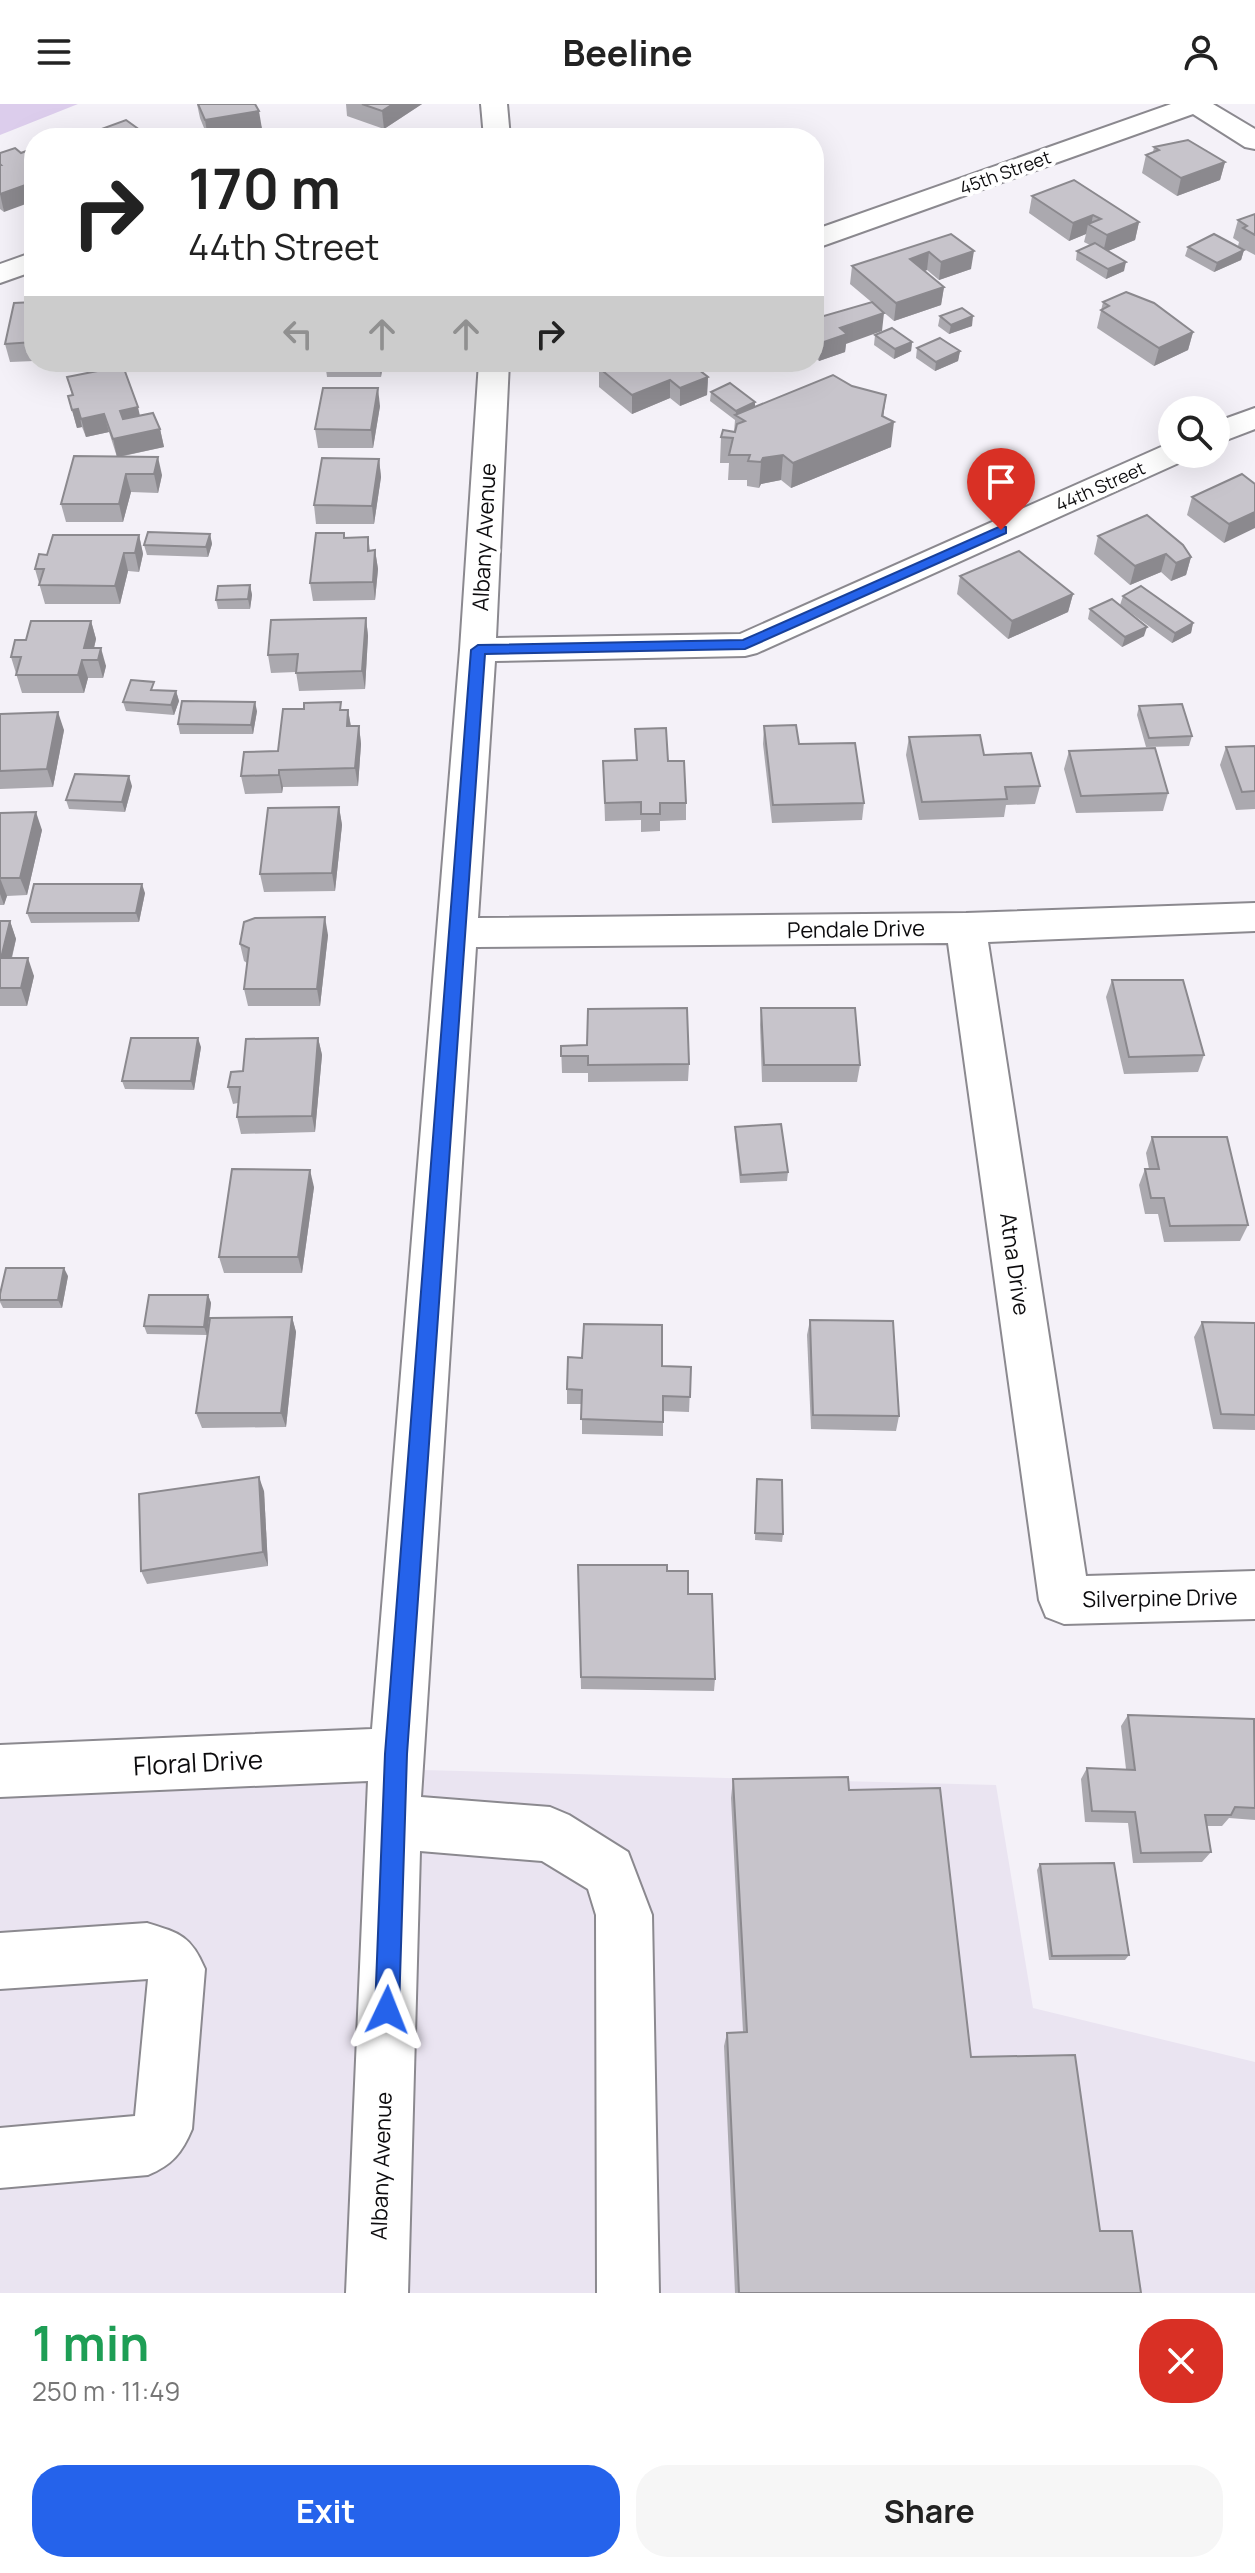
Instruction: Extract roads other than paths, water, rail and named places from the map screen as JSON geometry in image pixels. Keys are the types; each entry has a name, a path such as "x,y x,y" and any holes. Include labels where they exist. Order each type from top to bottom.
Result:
{"street":[{"path":"494,104 496,128"},
{"path":"1129,104 1154,119"},
{"path":"1195,104 1255,141"},
{"name":"45th Street","path":"824,236 1195,104"},
{"path":"0,274 24,265"},
{"name":"Albany Avenue","path":"377,2293 396,1754 478,650 493,372"},
{"path":"1230,428 1255,417"},
{"name":"44th Street","path":"478,650 745,645 1158,460"},
{"name":"Pendale Drive","path":"457,933 966,928 1255,917"},
{"name":"Atna Drive","path":"966,928 1064,1600"},
{"name":"Silverpine Drive","path":"1064,1600 1255,1595"},
{"name":"Floral Drive","path":"0,1771 396,1754"},
{"path":"393,1822 550,1834 609,1871 624,1915 628,2293"},
{"path":"0,1961 147,1951 167,1957 177,1969 163,2129 148,2145 0,2158"}]}
